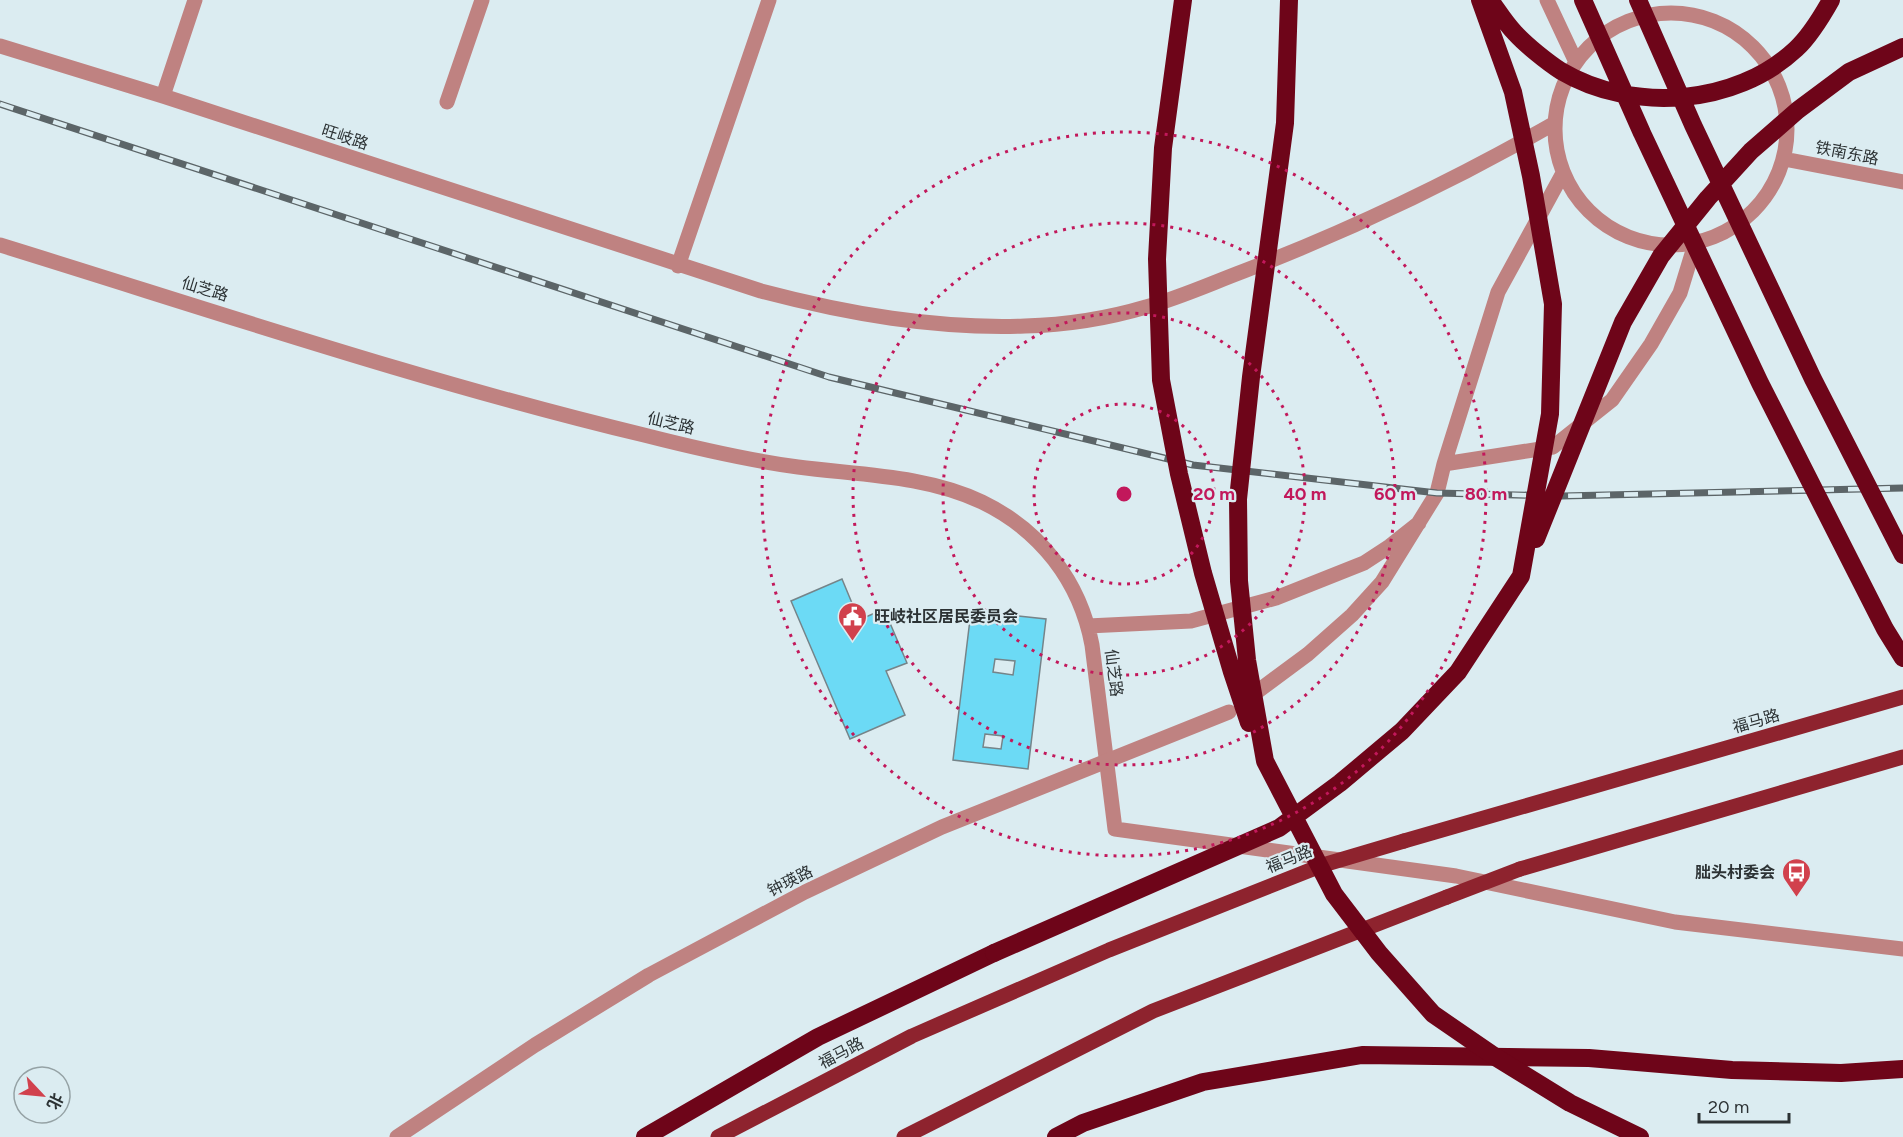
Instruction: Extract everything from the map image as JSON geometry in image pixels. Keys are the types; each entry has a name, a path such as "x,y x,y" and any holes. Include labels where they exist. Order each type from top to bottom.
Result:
{"highway":[{"path":"1183,0 1163,148 1157,259 1161,380 1179,474 1203,573 1235,682 1265,761 1334,894 1379,953 1433,1014 1497,1058 1570,1103 1640,1137"},
{"path":"1265,761 1247,660 1239,581 1238,499 1251,377 1285,123 1289,0"},
{"path":"1480,0 1513,92 1531,176 1553,304 1550,414 1521,576"},
{"path":"1490,0 1515,33 1559,70 1584,83 1608,90 1659,99 1715,92 1762,74 1797,48 1831,0"},
{"path":"1583,0 1642,133 1760,383 1880,618 1903,658"},
{"path":"1638,0 1693,125 1813,379 1903,555"},
{"path":"645,1137 818,1037 994,953 1279,828 1340,783 1402,731 1458,672 1521,576 1623,322 1661,256 1708,198 1751,151 1798,110 1849,72 1903,46"},
{"path":"1056,1137 1083,1124 1203,1082 1362,1055 1589,1058 1732,1070 1841,1073 1903,1069"}],"main road":[{"name":"福马路","path":"718,1137 912,1036 1109,950 1323,865 1903,697"},
{"path":"904,1137 1153,1011 1520,868 1903,757"}],"street":[{"path":"163,96 195,0"},
{"path":"447,102 482,0"},
{"path":"678,266 769,0"},
{"path":"1547,0 1576,62"},
{"path":"1696,0 1703,16"},
{"path":"1667,12 1703,16 1727,26 1748,40 1766,60 1779,82 1786,107 1788,133 1784,159 1772,189 1752,214 1725,233 1695,244 1663,246 1631,240 1602,224 1579,201 1563,173 1556,149 1555,123 1561,91 1576,62 1600,36 1632,19 1667,12"},
{"name":"旺岐路","path":"0,46 163,96 678,266 805,303 891,320 939,324 1026,326 1104,317 1146,307 1299,250 1439,185 1555,123"},
{"name":"铁南东路","path":"1784,159 1903,182"},
{"name":"钟瑛路","path":"397,1137 535,1045 650,975 806,892 942,827 1229,712 1308,654 1352,615 1382,582 1437,493 1498,292 1563,173"},
{"name":"仙芝路","path":"0,244 517,404 720,453 795,466 931,484 957,492 1005,515 1044,546 1059,565 1088,626 1115,829 1456,876 1675,922 1903,949"},
{"path":"1444,464 1553,447 1612,400 1651,344 1680,293 1695,244"},
{"path":"1088,626 1191,621 1275,598 1364,563 1419,524"}],"building":[{"name":"旺岐社区居民委员会","path":"842,579 859,620 884,609 907,663 886,671 905,715 850,739 791,601"},
{"path":"971,611 1046,619 1028,769 953,760","holes":["995,659 1015,661 1013,675 993,672","985,734 1003,736 1001,749 983,747"]}],"railway":[{"path":"0,104 829,377 1193,465 1437,493 1562,496 1903,488"}],"place":[{"name":"旺岐社区居民委员会","path":"853,642"},
{"name":"胐头村委会","path":"1796,898"}]}
